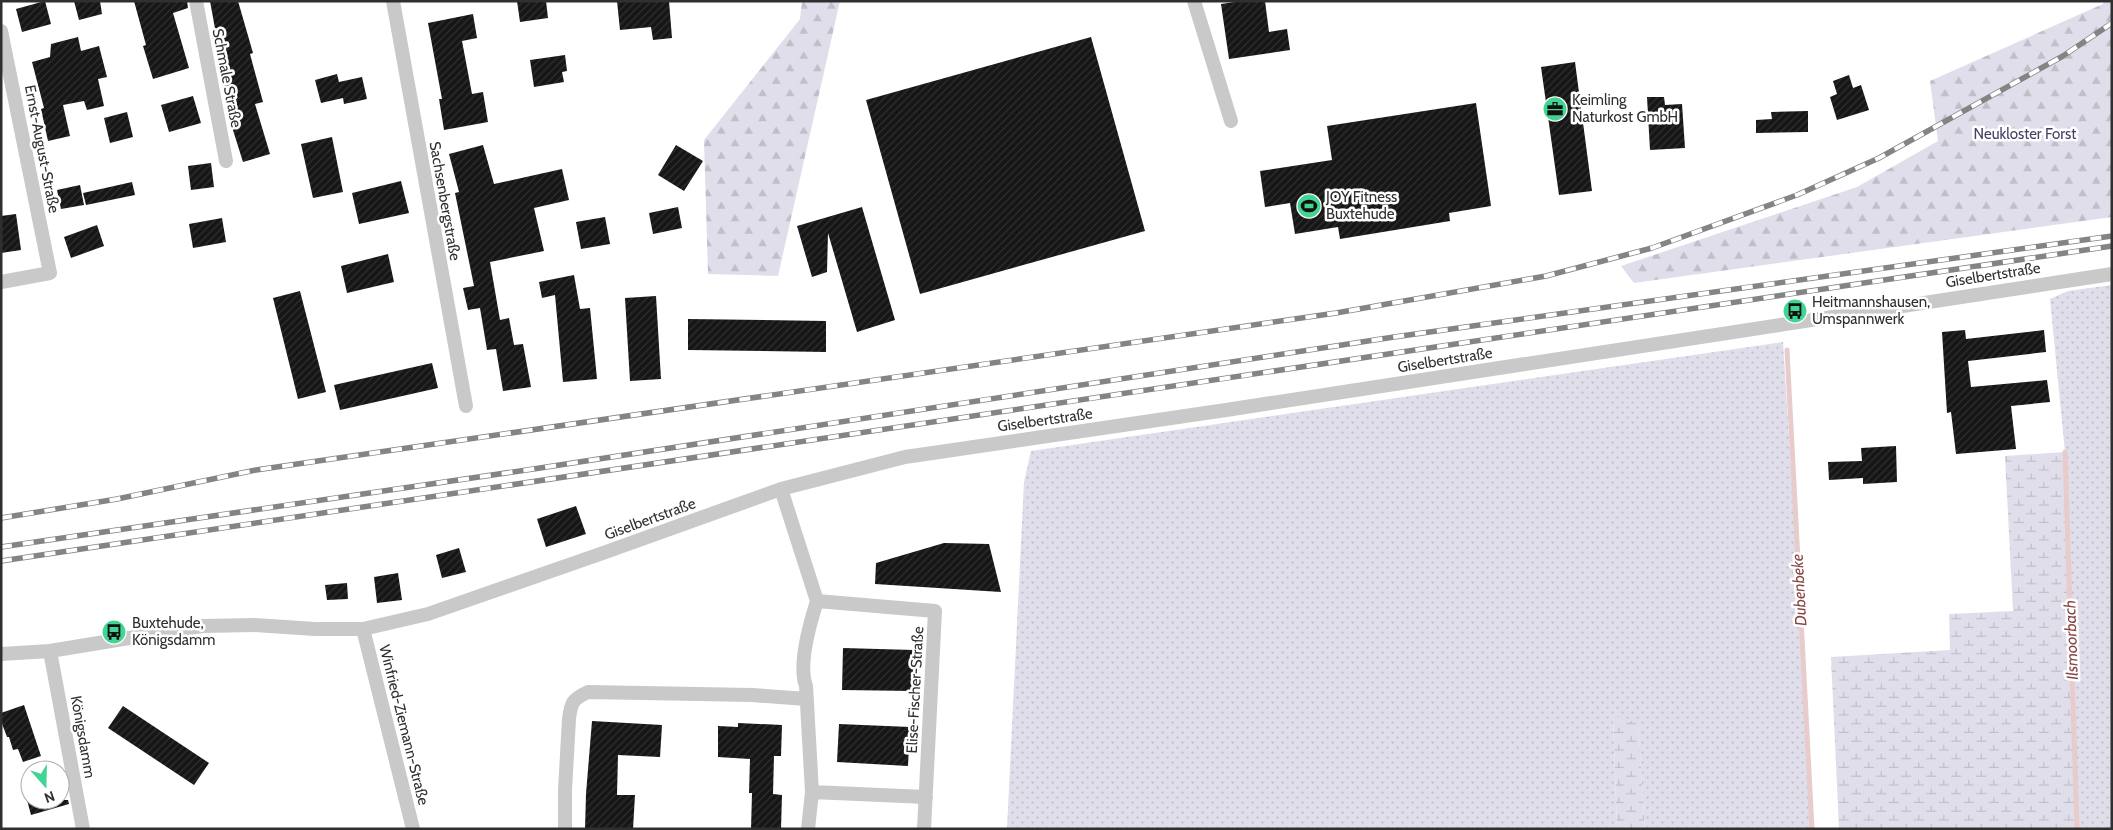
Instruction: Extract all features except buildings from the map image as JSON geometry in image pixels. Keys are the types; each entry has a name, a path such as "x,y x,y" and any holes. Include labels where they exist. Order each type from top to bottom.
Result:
{"street":[{"name":"Schmale Straße","path":"196,1 226,161"},
{"name":"Sachsenbergstraße","path":"393,1 466,406"},
{"path":"1194,1 1231,121"},
{"name":"Ernst-August-Straße","path":"1,31 50,274 1,282"},
{"name":"Giselbertstraße","path":"1,654 50,651 202,626 255,625 315,629 363,629 428,614 781,488 905,457 1226,410 2112,274"},
{"path":"781,488 817,601 811,619 802,677 806,686 812,792 808,829"},
{"name":"Elise-Fischer-Straße","path":"817,601 935,611 924,829"},
{"name":"Winfried-Ziemann-Straße","path":"363,629 413,829"},
{"name":"Königsdamm","path":"50,651 83,829"},
{"path":"565,829 569,718 570,707 575,698 588,692 752,695 807,699"},
{"path":"812,792 926,797"}],"green space":[{"path":"802,1 840,1 778,276 708,274 704,140 800,19"},
{"name":"Neukloster Forst","path":"2104,1 2112,1 2112,217 1634,283 1621,266 1857,187 1938,141 1930,81 2103,4"},
{"path":"2112,285 2112,829 2077,829 2065,452 2050,299 2068,291"},
{"path":"1783,342 1814,829 1645,829 1638,724 1613,717 1617,829 1007,829 1024,482 1031,451"},
{"path":"2065,452 2077,829 1839,829 1831,657 1950,650 1949,614 2013,611 2005,456"},
{"path":"1613,716 1638,723 1645,829 1617,829"}],"waterway":[{"name":"Dubenbeke","path":"1787,350 1812,829"},
{"name":"Ilsmoorbach","path":"2065,452 2077,829"}],"railway":[{"path":"1,518 117,499 256,470 1336,313 1546,276 1652,248 1797,195 1879,158 2063,56 2112,23"},
{"path":"1,547 540,468 1394,337 2112,236"},
{"path":"1,561 2112,246"}],"place":[{"name":"Keimling Naturkost GmbH","path":"1555,109"},
{"name":"JOY Fitness Buxtehude","path":"1309,206"},
{"name":"Heitmannshausen, Umspannwerk","path":"1795,311"},
{"name":"Buxtehude, Königsdamm","path":"114,632"}]}
